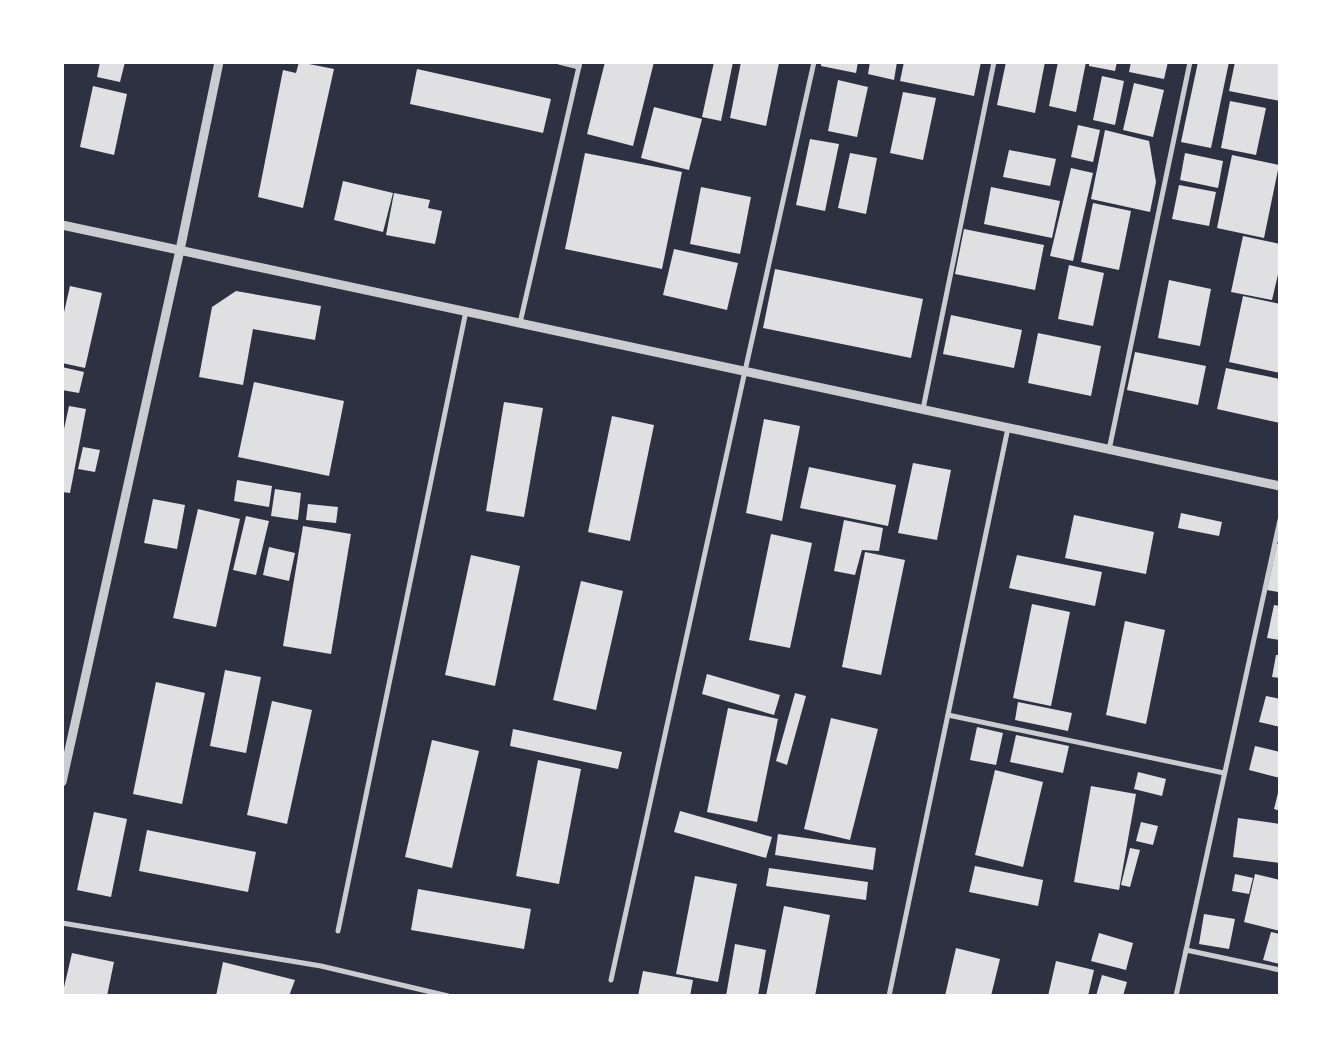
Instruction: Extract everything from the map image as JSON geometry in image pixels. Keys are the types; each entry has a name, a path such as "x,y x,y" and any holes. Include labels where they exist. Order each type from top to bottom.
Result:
{"street":[{"path":"62,782 180,250 219,62"},
{"path":"520,323 580,65 559,62"},
{"path":"611,980 814,62"},
{"path":"923,409 994,62"},
{"path":"1108,450 1190,62"},
{"path":"62,225 1280,486"},
{"path":"338,931 466,311"},
{"path":"888,996 1008,428"},
{"path":"1176,996 1280,520"},
{"path":"948,715 1224,773"},
{"path":"62,923 322,966 448,996"},
{"path":"1186,950 1280,970"}],"building":[{"path":"100,62 125,62 120,82 97,77"},
{"path":"299,62 334,69 303,208 258,197 283,70 296,73"},
{"path":"605,62 654,62 633,146 587,134"},
{"path":"714,62 733,62 721,121 702,117"},
{"path":"741,62 779,63 766,126 730,118"},
{"path":"821,62 858,62 856,73 821,66"},
{"path":"870,62 897,62 894,80 868,74"},
{"path":"904,62 981,62 974,96 900,81"},
{"path":"1006,62 1045,62 1035,113 997,105"},
{"path":"1058,62 1086,62 1076,112 1049,106"},
{"path":"1089,62 1117,62 1115,71 1089,66"},
{"path":"1131,62 1168,62 1164,79 1129,72"},
{"path":"1198,62 1229,62 1211,148 1181,142"},
{"path":"1235,62 1280,62 1280,101 1229,91"},
{"path":"417,69 551,99 543,133 410,104"},
{"path":"1102,76 1124,81 1115,125 1093,120"},
{"path":"838,80 868,87 857,137 828,131"},
{"path":"1134,83 1164,90 1153,137 1123,130"},
{"path":"93,86 127,94 114,155 80,147"},
{"path":"903,92 936,98 923,160 890,153"},
{"path":"1230,101 1266,108 1256,155 1221,148"},
{"path":"654,107 702,119 689,170 641,158"},
{"path":"1078,125 1100,130 1093,162 1071,157"},
{"path":"1105,130 1149,141 1156,182 1150,212 1091,199"},
{"path":"810,139 839,144 825,211 796,205"},
{"path":"1009,150 1056,159 1050,186 1003,177"},
{"path":"585,153 682,172 662,269 565,249"},
{"path":"850,153 877,158 866,214 838,208"},
{"path":"1185,153 1223,161 1218,188 1180,180"},
{"path":"1232,155 1279,165 1264,238 1217,228"},
{"path":"1071,168 1093,173 1073,261 1050,256"},
{"path":"343,181 393,193 383,232 334,220"},
{"path":"1179,185 1216,192 1209,226 1172,219"},
{"path":"701,187 751,197 740,254 690,244"},
{"path":"991,187 1060,201 1052,238 984,224"},
{"path":"394,193 430,200 428,208 442,211 435,244 386,235"},
{"path":"1093,203 1131,211 1119,270 1081,262"},
{"path":"964,229 1044,245 1035,290 955,274"},
{"path":"1243,236 1280,244 1280,266 1272,300 1231,292"},
{"path":"674,249 738,263 727,310 663,295"},
{"path":"1069,265 1104,273 1093,326 1058,319"},
{"path":"775,269 923,299 911,358 763,328"},
{"path":"1169,280 1211,289 1200,346 1158,338"},
{"path":"70,286 102,293 85,368 62,363 62,321"},
{"path":"236,291 321,306 315,340 253,329 243,385 199,377 212,307"},
{"path":"1243,296 1280,304 1280,373 1229,362"},
{"path":"951,315 1022,330 1014,368 943,354"},
{"path":"1038,333 1101,346 1091,396 1028,383"},
{"path":"1135,352 1206,366 1198,405 1127,390"},
{"path":"62,367 84,372 79,393 62,390"},
{"path":"1226,368 1280,379 1280,423 1217,409"},
{"path":"254,382 344,401 329,476 238,457"},
{"path":"504,402 543,408 524,517 486,511"},
{"path":"69,406 86,409 70,493 62,492 62,438"},
{"path":"612,416 654,425 630,541 588,532"},
{"path":"764,419 800,426 782,521 746,513"},
{"path":"83,447 100,450 95,472 78,469"},
{"path":"913,463 951,470 937,540 898,533"},
{"path":"809,467 896,485 888,526 800,508"},
{"path":"237,480 272,486 269,507 234,501"},
{"path":"275,489 301,493 298,520 271,516"},
{"path":"153,499 185,505 177,549 144,543"},
{"path":"308,504 338,507 336,523 306,520"},
{"path":"198,509 240,519 216,627 173,618"},
{"path":"1181,513 1222,522 1219,536 1178,528"},
{"path":"1074,515 1154,532 1146,574 1065,558"},
{"path":"246,516 269,521 256,575 233,570"},
{"path":"844,520 883,528 879,551 862,550 855,575 834,571"},
{"path":"303,526 351,534 331,654 283,646"},
{"path":"771,534 812,543 790,648 749,640"},
{"path":"1277,544 1280,544 1280,585 1278,592 1267,590"},
{"path":"269,547 295,553 289,581 263,575"},
{"path":"865,552 905,560 881,675 842,667"},
{"path":"471,555 520,566 495,686 445,675"},
{"path":"1017,555 1102,572 1095,606 1009,588"},
{"path":"581,581 623,591 596,710 553,700"},
{"path":"1032,604 1070,612 1051,706 1013,698"},
{"path":"1274,605 1280,606 1280,640 1267,638"},
{"path":"1125,621 1165,630 1146,724 1106,715"},
{"path":"1276,655 1280,655 1280,678 1272,677"},
{"path":"225,670 261,677 246,753 210,746"},
{"path":"707,674 780,695 774,715 702,694"},
{"path":"156,682 205,693 182,804 133,794"},
{"path":"795,693 806,696 787,765 776,761"},
{"path":"1266,696 1280,699 1280,727 1259,722"},
{"path":"272,701 312,710 287,824 247,815"},
{"path":"1018,702 1072,713 1068,731 1015,720"},
{"path":"728,708 778,719 757,822 707,812"},
{"path":"831,718 878,729 850,840 804,829"},
{"path":"977,727 1003,733 996,765 970,760"},
{"path":"513,729 622,752 618,769 510,746"},
{"path":"1016,735 1069,746 1063,773 1010,762"},
{"path":"432,740 479,751 452,868 405,857"},
{"path":"1255,746 1280,752 1280,778 1249,770"},
{"path":"538,760 581,769 559,884 516,876"},
{"path":"995,770 1043,782 1023,867 975,855"},
{"path":"1138,772 1166,779 1162,796 1134,789"},
{"path":"1091,786 1136,794 1119,890 1074,882"},
{"path":"1280,789 1280,811 1274,809"},
{"path":"680,811 772,837 766,858 674,832"},
{"path":"94,812 127,819 111,897 77,890"},
{"path":"1238,818 1280,824 1280,863 1233,857"},
{"path":"1141,822 1158,826 1153,845 1136,841"},
{"path":"147,830 256,852 248,892 139,871"},
{"path":"778,834 876,848 873,870 775,855"},
{"path":"1130,848 1140,850 1130,887 1121,885"},
{"path":"975,866 1043,880 1038,906 969,892"},
{"path":"769,868 868,882 866,900 766,886"},
{"path":"1235,874 1253,878 1249,894 1232,891"},
{"path":"1255,874 1280,880 1280,931 1244,922"},
{"path":"695,876 737,884 718,982 676,974"},
{"path":"418,889 531,909 524,949 411,930"},
{"path":"784,906 830,915 815,996 766,996"},
{"path":"1204,914 1235,919 1229,949 1199,944"},
{"path":"1271,932 1280,934 1280,964 1263,960"},
{"path":"1099,933 1133,943 1126,970 1091,961"},
{"path":"735,944 766,950 758,996 726,996"},
{"path":"956,948 1000,959 991,996 945,996"},
{"path":"72,953 114,962 107,996 62,996"},
{"path":"1056,961 1094,970 1088,996 1048,996"},
{"path":"223,962 295,980 289,996 216,996"},
{"path":"643,971 693,980 690,996 638,996"},
{"path":"1102,975 1127,982 1123,996 1096,996"}]}
